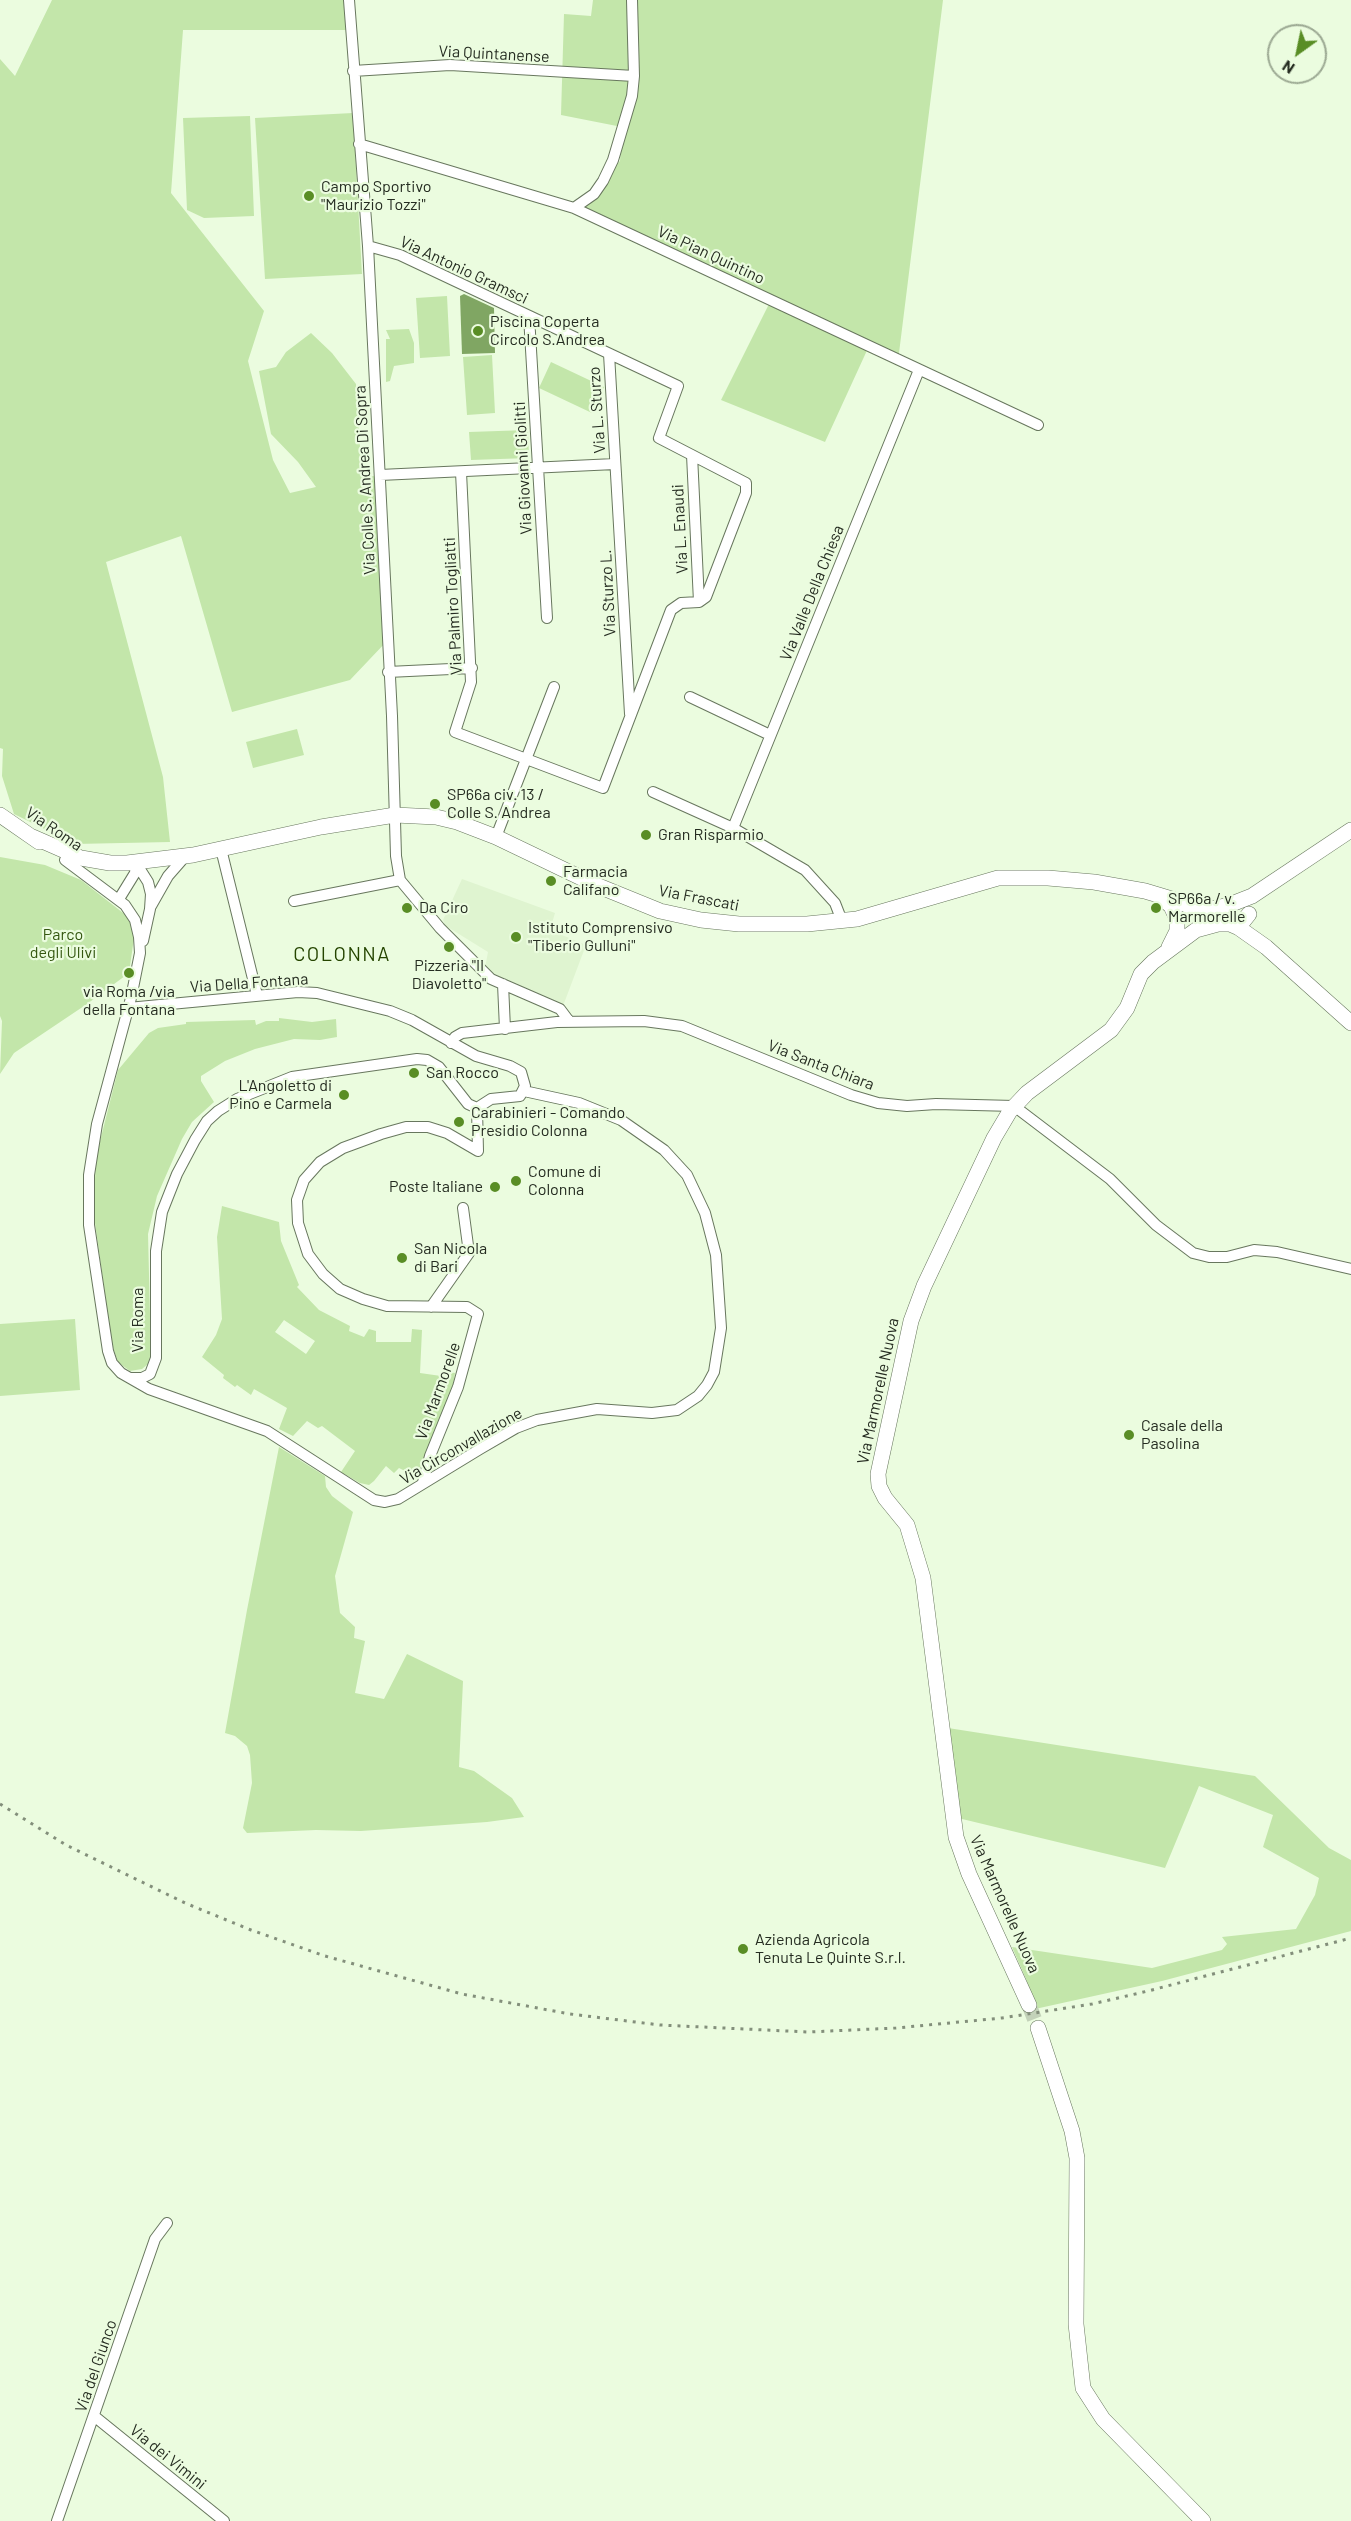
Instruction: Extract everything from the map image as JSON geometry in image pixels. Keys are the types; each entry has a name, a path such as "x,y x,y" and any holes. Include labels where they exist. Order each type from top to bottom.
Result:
{"street":[{"name":"Via Colle S. Andrea Di Sopra","path":"349,0 368,246 396,856 399,880"},
{"path":"574,208 594,194 613,160 632,96 634,76 632,0"},
{"name":"Via Quintanense","path":"353,71 450,65 634,76"},
{"name":"Via Pian Quintino","path":"359,144 574,208 1038,425"},
{"name":"Via Antonio Gramsci","path":"368,246 400,255 678,386 659,438 742,479 747,485 705,597 699,602"},
{"name":"Via Giovanni Giolitti","path":"529,316 547,618"},
{"name":"Via L. Sturzo","path":"609,354 615,464"},
{"name":"Via Valle Della Chiesa","path":"733,828 919,370"},
{"name":"Via L. Enaudi","path":"692,455 699,602"},
{"path":"380,474 615,464"},
{"name":"Via Sturzo L.","path":"615,464 630,720"},
{"name":"Via Palmiro Togliatti","path":"461,472 471,682 455,732 526,760"},
{"path":"526,760 603,788 671,610 681,603 699,602"},
{"path":"388,672 471,668"},
{"path":"496,837 554,687"},
{"path":"690,697 770,735"},
{"path":"653,792 733,828 808,872 835,903 842,921"},
{"name":"Via Roma","path":"0,815 65,860 96,872 138,870"},
{"name":"Via Frascati","path":"138,870 321,827 395,815 436,817 457,822 496,837 596,885 660,911 701,920 775,926 842,921 867,917 1004,878 1067,879 1145,891 1175,900 1231,924 1266,947"},
{"path":"1202,910 1234,903 1272,885 1351,830"},
{"path":"33,837 56,849 91,861 138,870 150,889 150,909 140,953"},
{"path":"220,849 258,995"},
{"path":"150,909 165,880 188,857"},
{"path":"65,860 119,899 138,870"},
{"path":"294,901 399,880 491,980 560,1009 569,1021"},
{"path":"1234,903 1227,914 1231,924 1241,924 1259,898 1272,885"},
{"name":"Via Marmorelle Nuova","path":"1145,891 1165,900 1175,914 1177,931 1165,952"},
{"name":"Via Roma","path":"119,899 135,920 140,953 97,1124 88,1199 89,1225 109,1356 116,1368 132,1378 142,1378 150,1374 156,1358 156,1251 162,1212 200,1131 212,1116 237,1099 303,1074 417,1059 430,1062 448,1077 468,1104 477,1108"},
{"path":"1249,914 1252,931 1266,947 1351,1023"},
{"name":"Via Marmorelle Nuova","path":"1029,2005 969,1874 956,1837 923,1578 907,1525 885,1498 879,1486 878,1474 914,1312 994,1138 1014,1106 1111,1030 1127,1008 1141,974 1165,952 1200,928 1231,924"},
{"path":"503,984 505,1029"},
{"name":"Via Della Fontana","path":"128,1008 298,992 329,996 400,1014 481,1059 519,1070 524,1078 524,1088"},
{"name":"Via Santa Chiara","path":"451,1043 459,1034 569,1021 644,1021 682,1026 851,1095 878,1103 907,1106 936,1104 1014,1106"},
{"name":"Via Circonvallazione","path":"132,1378 159,1393 267,1431 374,1500 385,1502 394,1501 509,1432 537,1420 597,1409 652,1413 677,1410 691,1402 710,1381 715,1367 721,1328 716,1255 705,1213 687,1175 658,1145 612,1116 579,1103 524,1088 518,1097 491,1099 477,1108"},
{"path":"1014,1106 1110,1179 1144,1212 1193,1253 1209,1257 1227,1257 1254,1250 1277,1252 1351,1269"},
{"path":"464,1208 469,1253 430,1307 374,1303 336,1286 312,1259 298,1223 296,1204 301,1184 315,1166 343,1148 373,1136 406,1127 423,1126 442,1131 478,1150 477,1108"},
{"name":"Via Marmorelle","path":"423,1482 430,1456 458,1387 478,1320 476,1311 467,1307 430,1307"},
{"path":"1038,2028 1072,2131 1077,2158 1076,2324 1083,2388 1103,2419 1203,2521"},
{"name":"Via del Giunco","path":"57,2521 155,2239 167,2223"},
{"name":"Via dei Vimini","path":"94,2416 224,2521"}],"shaded area":[{"name":"Piscina Coperta Circolo S.Andrea","path":"464,294 494,308 495,353 462,354 460,296"},
{"name":"Istituto Comprensivo \"Tiberio Gulluni\"","path":"462,879 555,913 550,930 586,945 563,1006 494,976 485,968 488,952 446,926 443,920"}],"green space":[{"path":"52,0 349,0 351,30 183,30 171,193 264,311 248,361 273,460 290,493 316,487 298,462 271,434 259,371 276,367 286,352 311,333 332,353 356,384 362,478 380,475 387,641 350,680 232,712 181,536 106,562 163,777 170,842 75,844 14,814 2,776 3,749 0,748 0,59 15,76"},
{"path":"593,0 943,0 898,361 869,346 825,442 721,400 771,300 574,208 620,161 622,127 561,115 564,14 591,16"},
{"name":"Campo Sportivo \"Maurizio Tozzi\"","path":"353,113 362,274 265,279 255,118"},
{"path":"250,116 254,216 204,218 187,210 183,118"},
{"path":"447,296 450,356 420,358 416,298"},
{"path":"409,329 414,343 414,363 394,366 390,381 386,382 386,339 390,339 386,330"},
{"path":"492,355 495,413 467,415 463,357"},
{"path":"551,362 604,387 592,413 539,388"},
{"path":"528,430 529,458 471,460 469,432"},
{"path":"297,729 304,755 253,768 246,742"},
{"name":"Parco degli Ulivi","path":"0,857 45,865 81,880 127,916 135,931 129,973 14,1053 0,1074 2,1021 0,1016"},
{"path":"279,1018 312,1022 336,1019 337,1037 320,1040 294,1039 255,1049 225,1061 201,1076 201,1081 214,1102 192,1122 157,1196 148,1234 151,1355 148,1364 142,1369 130,1371 118,1362 112,1344 95,1223 94,1200 96,1157 118,1070 149,1033 158,1028 186,1024 186,1022 255,1020 256,1025 266,1021 279,1021"},
{"path":"222,1206 279,1222 281,1241 299,1285 297,1287 319,1310 350,1326 349,1331 364,1337 369,1329 376,1331 376,1342 411,1342 412,1329 422,1330 420,1373 448,1377 449,1372 455,1373 453,1386 423,1462 415,1476 399,1468 394,1473 386,1466 369,1485 360,1483 341,1472 355,1451 322,1426 318,1428 307,1421 293,1436 279,1429 287,1408 254,1389 251,1395 237,1385 235,1387 202,1357 216,1335 222,1319 217,1237","holes":["284,1320 315,1341 306,1354 275,1332"]},
{"path":"75,1319 80,1390 0,1396 0,1324"},
{"path":"279,1447 325,1476 326,1487 332,1496 353,1512 335,1576 340,1613 355,1627 354,1638 365,1641 355,1693 384,1699 407,1654 463,1681 459,1767 474,1771 512,1798 524,1817 487,1822 361,1831 247,1833 243,1828 252,1783 250,1755 247,1746 235,1736 225,1733"},
{"path":"948,1728 1255,1776 1329,1848 1351,1860 1351,1931 1162,1981 1035,2009 1026,1979 1012,1947 1152,1968 1222,1950 1227,1944 1222,1937 1296,1929 1315,1895 1319,1878 1263,1847 1273,1815 1199,1786 1165,1868 958,1818"}],"tunnel":[{"path":"1029,2005 1038,2028"}],"railway":[{"path":"0,1804 66,1845 185,1903 251,1930 325,1956 462,1994 570,2014 660,2025 808,2032 896,2028 1002,2018 1092,2004 1351,1938"}],"place":[{"name":"Campo Sportivo \"Maurizio Tozzi\"","path":"309,196"},
{"name":"Piscina Coperta Circolo S.Andrea","path":"478,331"},
{"name":"SP66a civ. 13 / Colle S. Andrea","path":"435,804"},
{"name":"Gran Risparmio","path":"646,835"},
{"name":"Farmacia Califano","path":"551,881"},
{"name":"Da Ciro","path":"407,908"},
{"name":"SP66a / v. Marmorelle","path":"1156,908"},
{"name":"Istituto Comprensivo \"Tiberio Gulluni\"","path":"516,937"},
{"name":"Pizzeria \"Il Diavoletto\"","path":"449,947"},
{"name":"via Roma /via della Fontana","path":"129,973"},
{"name":"San Rocco","path":"414,1073"},
{"name":"L'Angoletto di Pino e Carmela","path":"344,1095"},
{"name":"Carabinieri - Comando Presidio Colonna","path":"459,1122"},
{"name":"Comune di Colonna","path":"516,1181"},
{"name":"Poste Italiane","path":"495,1187"},
{"name":"San Nicola di Bari","path":"402,1258"},
{"name":"Casale della Pasolina","path":"1129,1435"},
{"name":"Azienda Agricola Tenuta Le Quinte S.r.l.","path":"743,1949"}],"district":[{"name":"COLONNA","path":"342,954"}]}
